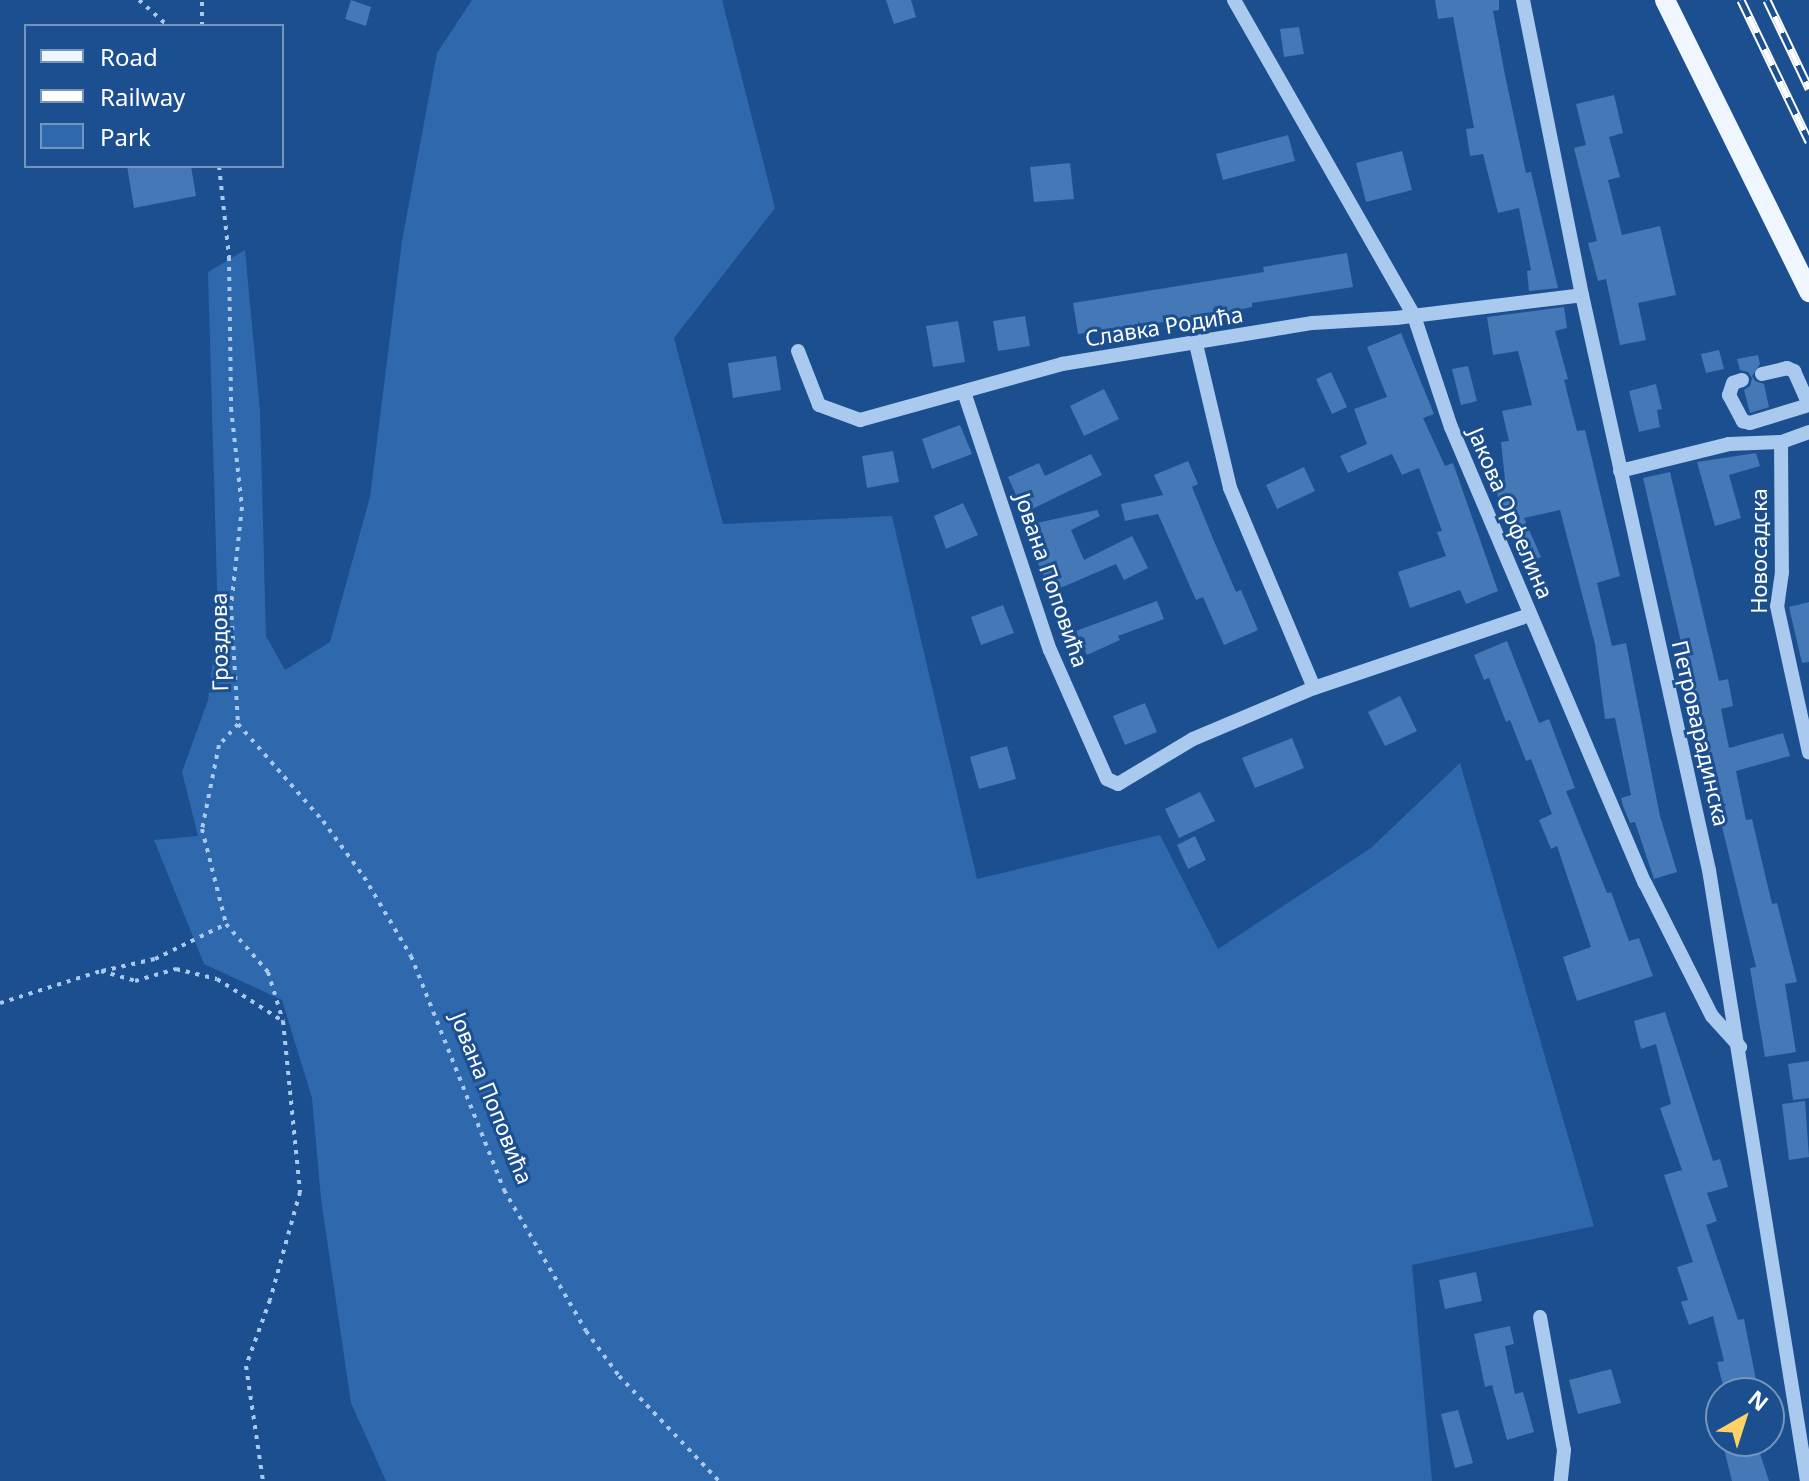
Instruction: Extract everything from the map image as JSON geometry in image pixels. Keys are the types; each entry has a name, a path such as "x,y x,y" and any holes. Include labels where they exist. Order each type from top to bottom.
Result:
{"main road":[{"path":"1665,0 1809,292"}],"street":[{"name":"Јакова Орфелина","path":"1234,0 1414,316 1451,427 1645,883 1712,1016 1740,1047"},
{"name":"Петроварадинска","path":"1523,0 1582,295 1709,870 1740,1047 1807,1481"},
{"name":"Славка Родића","path":"798,351 819,405 860,420 1062,364 1313,323 1414,316 1582,295"},
{"path":"1196,344 1230,488 1314,688 1530,615"},
{"path":"1742,380 1733,383 1729,395 1743,421 1750,423 1809,405 1794,371 1787,368 1762,374"},
{"name":"Јована Поповића","path":"964,392 1050,650 1107,779 1118,784 1193,739 1314,688"},
{"path":"1620,471 1729,444 1781,442 1809,432"},
{"name":"Новосадска","path":"1781,442 1782,572 1777,606 1809,753"},
{"path":"1540,1317 1564,1450 1561,1481"}],"path":[{"path":"139,0 166,24"},
{"path":"202,0 202,24"},
{"name":"Гроздова","path":"219,168 229,257 231,408 242,507 231,606 238,724"},
{"path":"238,724 219,745 202,829 226,924 268,972 283,1021 300,1192 270,1300 246,1366 263,1481"},
{"name":"Јована Поповића","path":"238,724 323,821 364,877 411,956 504,1190 586,1331 619,1376 719,1481"},
{"path":"0,1003 101,971 155,959 226,924"},
{"path":"101,971 135,981 176,969 217,979 283,1021"}],"green space":[{"path":"472,0 722,0 775,208 674,338 723,524 892,516 977,879 1160,835 1218,949 1371,848 1460,763 1594,1226 1412,1265 1432,1481 386,1481 351,1403 321,1199 312,1098 282,1000 204,964 154,840 198,836 182,772 208,700 218,620 208,272 245,250 260,411 266,636 285,670 330,642 370,497 402,241 437,53"}],"building":[{"path":"351,0 371,7 366,26 345,19"},
{"path":"886,0 911,0 916,17 894,24"},
{"path":"1435,0 1499,0 1499,10 1493,11 1505,75 1526,173 1531,172 1558,288 1529,291 1527,271 1531,270 1519,208 1498,213 1483,154 1470,156 1466,129 1474,128 1453,17 1438,19"},
{"path":"1299,27 1304,54 1284,57 1280,29"},
{"path":"1614,95 1623,133 1609,137 1620,177 1608,180 1622,235 1660,226 1676,295 1638,303 1646,340 1620,345 1606,279 1598,281 1588,243 1597,241 1574,148 1586,145 1576,104"},
{"path":"1288,135 1295,161 1223,180 1216,154"},
{"path":"1402,151 1412,190 1366,202 1356,163"},
{"path":"1070,163 1074,199 1034,202 1030,167"},
{"path":"127,168 191,168 196,196 134,208"},
{"path":"1347,253 1353,287 1252,303 1252,307 1207,316 1078,334 1073,303 1264,272 1263,267"},
{"path":"1564,307 1567,328 1555,331 1568,379 1564,380 1577,431 1585,430 1620,576 1597,583 1612,646 1626,643 1660,816 1677,872 1654,879 1635,822 1630,823 1623,806 1621,798 1631,795 1615,718 1605,719 1595,644 1560,510 1524,518 1541,557 1524,564 1502,516 1495,482 1505,480 1501,442 1509,441 1502,411 1532,405 1518,351 1493,355 1487,317"},
{"path":"1025,316 1030,346 998,351 993,321"},
{"path":"958,321 965,362 933,367 926,326"},
{"path":"1401,333 1434,414 1423,418 1445,466 1453,463 1498,591 1466,604 1460,590 1410,608 1398,572 1446,556 1437,532 1442,531 1419,468 1402,475 1392,454 1348,473 1340,456 1367,444 1354,409 1387,397 1367,347"},
{"path":"1719,350 1724,369 1706,373 1701,354"},
{"path":"1758,355 1760,364 1752,376 1755,381 1764,384 1769,407 1750,413 1744,390 1750,386 1752,378 1748,372 1740,370 1737,359"},
{"path":"776,356 781,390 733,398 728,363"},
{"path":"1468,366 1477,401 1461,405 1452,369"},
{"path":"1331,372 1347,407 1332,414 1316,379"},
{"path":"1656,384 1662,409 1657,410 1660,427 1639,432 1629,391"},
{"path":"1104,389 1119,419 1084,436 1070,406"},
{"path":"960,425 972,454 932,469 922,439"},
{"path":"893,451 899,482 867,488 862,456"},
{"path":"1756,453 1760,466 1729,475 1741,518 1715,526 1697,462"},
{"path":"1091,454 1102,475 1024,513 1008,477 1039,463 1045,476"},
{"path":"1188,461 1198,484 1192,487 1214,541 1236,592 1241,590 1258,630 1224,645 1203,597 1196,600 1158,514 1125,521 1121,504 1163,495 1154,475"},
{"path":"1304,467 1315,491 1277,509 1266,485"},
{"path":"1670,472 1719,681 1728,679 1733,706 1721,709 1729,748 1783,733 1790,756 1736,771 1746,820 1752,819 1772,904 1777,903 1797,982 1785,984 1796,1052 1765,1057 1750,968 1756,967 1708,769 1703,770 1696,738 1703,737 1643,478"},
{"path":"963,503 978,535 946,549 934,516"},
{"path":"1097,510 1100,516 1071,530 1084,560 1132,536 1148,568 1124,580 1116,564 1051,592 1037,561 1043,559 1027,525"},
{"path":"1157,601 1164,619 1118,636 1120,640 1087,655 1076,631"},
{"path":"1809,602 1809,662 1802,663 1789,607"},
{"path":"1003,605 1014,633 981,645 971,617"},
{"path":"1507,641 1539,723 1549,719 1575,788 1566,791 1607,893 1611,892 1629,941 1639,938 1653,976 1577,1001 1563,957 1591,947 1557,846 1551,849 1539,820 1552,814 1531,759 1526,761 1510,720 1506,722 1489,678 1484,680 1474,655"},
{"path":"1400,696 1417,731 1385,746 1368,712"},
{"path":"1145,703 1157,732 1125,745 1113,716"},
{"path":"1292,738 1304,768 1255,788 1242,758"},
{"path":"1007,746 1016,779 979,789 970,757"},
{"path":"1200,792 1215,821 1179,838 1165,809"},
{"path":"1195,836 1206,860 1188,869 1177,845"},
{"path":"1665,1012 1713,1161 1720,1159 1728,1187 1707,1193 1717,1221 1706,1225 1738,1320 1744,1319 1755,1377 1721,1377 1717,1362 1724,1361 1713,1316 1689,1325 1681,1302 1688,1300 1677,1267 1693,1262 1664,1175 1682,1170 1660,1108 1671,1104 1656,1044 1641,1049 1634,1021"},
{"path":"1809,1061 1809,1098 1793,1100 1788,1064"},
{"path":"1805,1101 1809,1157 1789,1160 1782,1104"},
{"path":"1476,1272 1482,1301 1445,1309 1439,1280"},
{"path":"1510,1326 1514,1344 1505,1346 1515,1394 1523,1392 1534,1432 1507,1440 1492,1385 1485,1387 1474,1334"},
{"path":"1611,1369 1621,1403 1578,1414 1569,1380"},
{"path":"1458,1410 1473,1463 1455,1468 1441,1414"},
{"path":"1726,1457 1761,1457 1769,1481 1732,1481"}],"railway":[{"path":"1741,0 1809,141"},
{"path":"1767,0 1809,88"}]}
